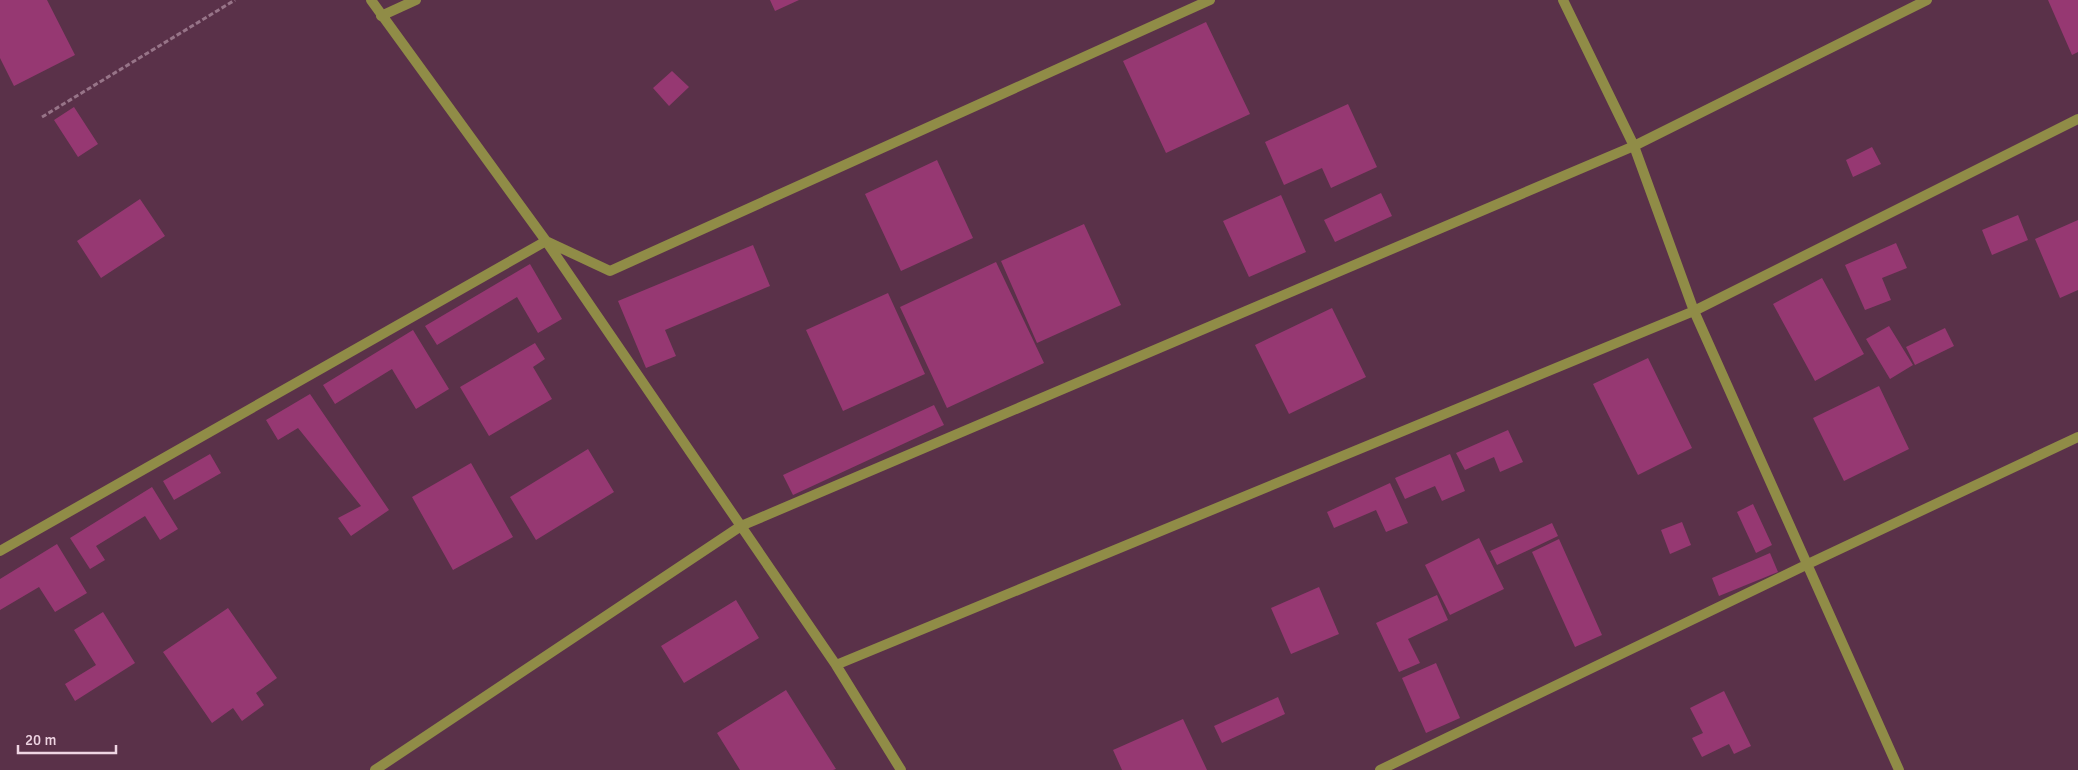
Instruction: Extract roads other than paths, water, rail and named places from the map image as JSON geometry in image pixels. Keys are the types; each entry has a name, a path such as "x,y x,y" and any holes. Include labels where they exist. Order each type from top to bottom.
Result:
{"street":[{"path":"371,0 546,241 836,665 901,770"},
{"path":"381,16 416,0"},
{"path":"546,241 610,271 1210,0"},
{"path":"1563,0 1634,146 1694,311 1899,770"},
{"path":"375,770 741,526 1634,146 1927,0"},
{"path":"836,665 1694,311 2078,119"},
{"path":"0,551 546,241"},
{"path":"1380,770 1808,564 2078,437"}]}
